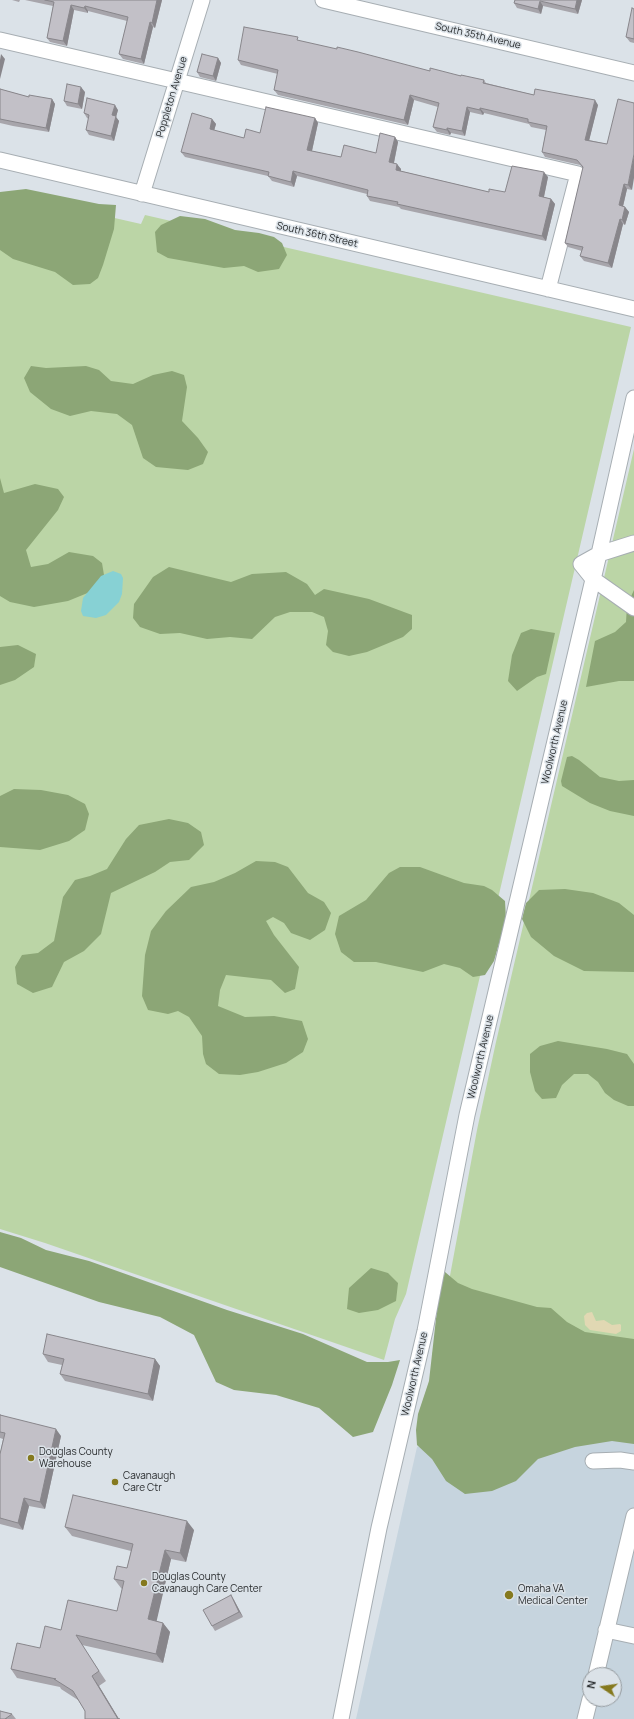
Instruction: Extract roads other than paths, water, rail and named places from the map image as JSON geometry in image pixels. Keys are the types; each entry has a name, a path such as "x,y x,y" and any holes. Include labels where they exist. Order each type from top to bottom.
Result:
{"street":[{"name":"Poppleton Avenue","path":"142,194 202,0"},
{"name":"South 35th Avenue","path":"323,0 634,73"},
{"path":"0,40 578,174 548,289"},
{"name":"South 36th Street","path":"0,160 634,309"},
{"name":"Woolworth Avenue","path":"341,1719 379,1528 425,1331 467,1115 599,554 634,398"},
{"path":"599,554 634,543"},
{"path":"593,579 634,608"},
{"path":"593,1461 620,1460 634,1462"},
{"path":"598,1667 634,1516"},
{"path":"606,1630 634,1636"},
{"path":"586,1719 588,1707"}],"water":[{"path":"113,571 121,574 123,578 122,594 119,602 106,615 96,618 83,616 81,611 83,598 101,576"}],"place":[{"name":"Douglas County Warehouse","path":"31,1458"},
{"name":"Cavanaugh Care Ctr","path":"115,1482"},
{"name":"Douglas County Cavanaugh Care Center","path":"144,1583"},
{"name":"Omaha VA Medical Center","path":"509,1595"}]}
